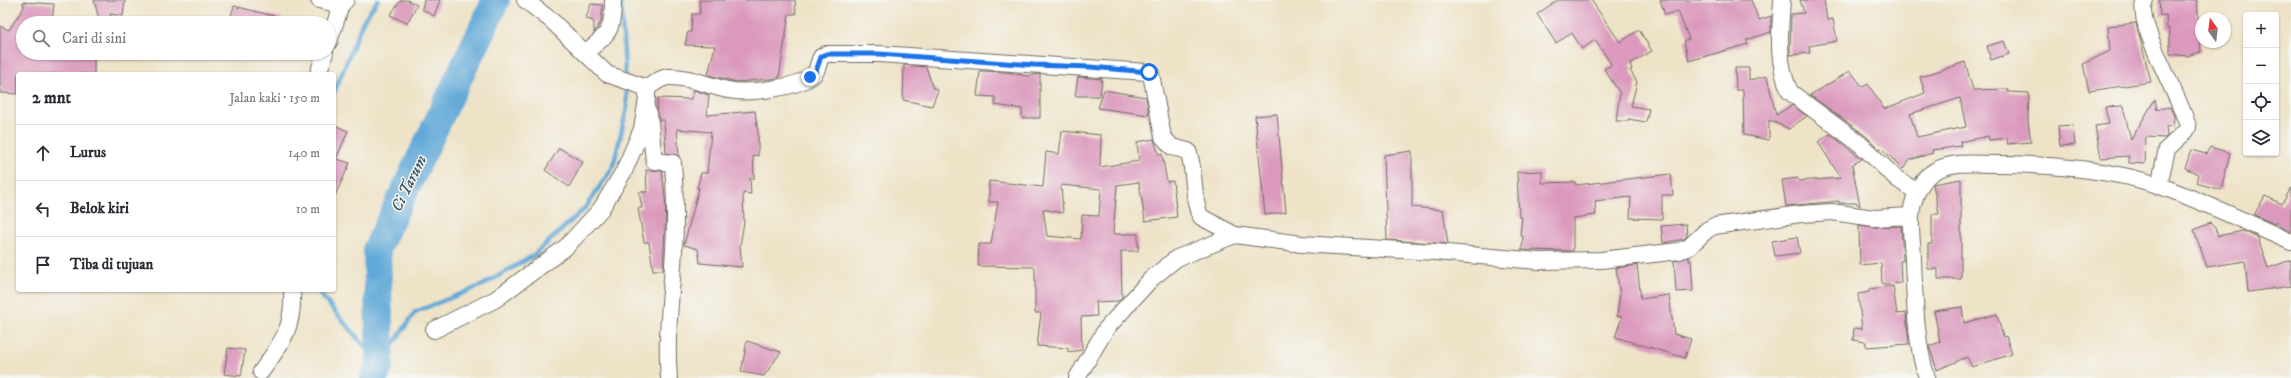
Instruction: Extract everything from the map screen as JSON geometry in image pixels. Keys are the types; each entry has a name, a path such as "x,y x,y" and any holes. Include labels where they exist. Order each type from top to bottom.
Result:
{"street":[{"path":"319,0 340,2 336,17"},
{"path":"525,0 552,21 610,76 645,91"},
{"path":"585,53 609,32 613,16 613,0"},
{"path":"1782,0 1779,50 1785,81 1790,92 1860,144 1898,179 1917,192"},
{"path":"2145,0 2142,11 2146,30 2188,127 2186,131 2167,149 2159,186"},
{"path":"434,330 496,299 566,247 601,209 621,176 642,129 645,91 657,81 668,77 730,91 779,88 810,77 816,71 821,57 826,54 887,55 1147,72 1151,74 1163,137 1172,147 1188,151 1192,161 1200,214 1214,225 1235,235 1302,244 1428,251 1538,261 1602,260 1685,249 1707,230 1714,226 1832,212 1874,218 1911,216"},
{"path":"319,72 323,60"},
{"path":"645,91 654,161 673,163 674,174 674,248 668,331 669,378"},
{"path":"1928,378 1922,362 1919,335 1911,216 1917,192 1929,176 1938,170 1956,164 2016,164 2073,169 2122,177 2159,186 2291,242"},
{"path":"1077,378 1106,329 1151,279 1177,258 1235,235"},
{"path":"261,372 288,329 294,309 292,292"}],"building":[{"path":"94,0 125,0 123,16 110,14 110,16 98,16"},
{"path":"401,0 407,0 417,5 407,23 390,15"},
{"path":"424,0 440,0 434,16 422,9"},
{"path":"699,0 795,0 796,14 789,14 779,78 737,82 708,75 715,46 685,45 688,32 691,32 692,14 700,14"},
{"path":"1558,0 1591,0 1620,42 1639,30 1652,51 1630,64 1632,69 1630,70 1637,82 1631,106 1649,109 1646,122 1628,119 1628,121 1616,121 1620,93 1604,69 1612,65 1595,40 1582,49 1572,33 1556,43 1537,14"},
{"path":"1660,0 1751,0 1759,20 1771,16 1771,32 1746,40 1748,44 1689,61 1684,41 1689,39 1678,11 1665,15"},
{"path":"1800,0 1824,0 1827,20 1833,19 1837,41 1809,46 1810,53 1790,55 1791,14 1804,13"},
{"path":"2159,0 2197,0 2198,12 2195,12 2195,48 2201,48 2201,52 2187,56 2170,54 2170,29 2167,29 2166,15 2160,16"},
{"path":"23,2 54,4 53,16 18,16 24,7"},
{"path":"591,4 603,5 601,22 594,33 594,22 586,18"},
{"path":"234,6 274,16 231,16"},
{"path":"16,19 16,60 94,60 94,72 16,72 16,94 0,93 0,26 9,30"},
{"path":"2136,23 2151,82 2089,91 2083,64 2110,51 2108,26"},
{"path":"2004,41 2009,54 1991,60 1987,46"},
{"path":"1965,62 1973,90 2008,89 2008,92 2029,93 2028,120 2031,142 2007,144 2008,138 1989,140 1988,136 1960,142 1961,146 1932,150 1933,153 1910,160 1903,169 1866,136 1810,95 1850,71 1863,87 1868,84 1884,109 1925,93 1920,77","holes":["1960,98 1966,127 1917,137 1910,114"]},
{"path":"904,65 926,67 933,88 938,90 932,106 903,100"},
{"path":"1735,68 1749,68 1749,80 1767,76 1776,115 1792,105 1807,116 1789,129 1769,120 1769,140 1744,135 1743,90 1736,90"},
{"path":"980,71 1006,72 1027,76 1040,74 1040,118 1022,118 1022,109 995,105 995,97 977,96"},
{"path":"1078,77 1102,79 1100,96 1075,96"},
{"path":"694,90 709,95 707,115 755,111 758,134 758,156 753,155 754,179 750,178 751,194 743,193 744,222 740,246 742,267 700,263 698,249 684,245 699,188 697,188 701,173 707,173 711,132 677,129 679,156 666,153 664,120 659,120 657,109 658,98 692,99"},
{"path":"1104,90 1146,97 1149,115 1098,108"},
{"path":"2155,99 2157,109 2170,107 2174,116 2173,127 2166,126 2167,136 2165,138 2146,137 2145,164 2129,163 2129,156 2101,158 2095,126 2109,124 2105,107 2123,106 2131,140"},
{"path":"1277,114 1286,212 1265,215 1255,116"},
{"path":"2073,125 2075,145 2060,146 2058,126"},
{"path":"336,126 348,131 336,159"},
{"path":"1062,131 1101,135 1100,167 1139,161 1137,142 1154,139 1159,155 1162,154 1167,182 1173,181 1177,217 1145,221 1139,182 1117,185 1113,234 1138,234 1138,251 1121,251 1122,298 1118,301 1096,302 1097,316 1081,317 1082,350 1068,352 1068,348 1037,346 1041,313 1035,313 1035,267 978,266 979,244 991,244 998,202 989,202 989,181 1043,187 1046,152 1059,154","holes":["1061,185 1101,189 1099,216 1082,215 1081,239 1047,236 1043,209 1063,213"]},
{"path":"1830,134 1862,159 1852,165 1860,206 1856,203 1839,203 1839,201 1786,206 1782,180 1798,178 1798,181 1841,178 1818,142"},
{"path":"2210,147 2230,153 2221,190 2196,183 2198,174 2185,168 2191,150 2206,154"},
{"path":"559,148 583,162 569,187 545,170"},
{"path":"1412,151 1412,207 1443,210 1448,244 1387,240 1384,155"},
{"path":"336,159 350,163 336,194"},
{"path":"646,170 662,171 666,206 663,270 653,270 649,242 644,242 638,208 642,208 639,192 647,192"},
{"path":"1542,171 1542,183 1575,182 1576,185 1671,174 1673,195 1662,195 1662,219 1630,218 1631,197 1595,201 1596,215 1573,218 1573,251 1522,250 1523,236 1520,236 1522,217 1519,217 1517,172"},
{"path":"1961,179 1961,279 1938,279 1938,269 1928,269 1928,244 1932,244 1932,214 1939,214 1933,184"},
{"path":"2291,188 2291,232 2281,227 2276,222 2275,224 2254,215 2265,196 2282,204"},
{"path":"2210,223 2215,228 2218,236 2243,231 2258,238 2268,268 2291,260 2291,286 2248,292 2245,261 2207,267 2194,230"},
{"path":"1686,224 1687,236 1684,239 1663,243 1661,226"},
{"path":"1859,225 1874,227 1901,226 1903,261 1900,261 1901,283 1882,284 1881,263 1860,265"},
{"path":"1797,237 1800,253 1775,256 1772,241"},
{"path":"1689,257 1689,261 1691,260 1693,291 1676,292 1674,261"},
{"path":"1637,265 1641,299 1669,295 1674,334 1691,339 1685,358 1615,337 1622,317 1617,316 1620,294 1616,268"},
{"path":"1893,286 1897,314 1906,313 1909,344 1866,347 1866,342 1853,340 1854,328 1862,329 1858,294 1869,292 1869,289"},
{"path":"1962,307 1964,323 1997,314 2003,337 2006,336 2012,354 1972,367 1967,357 1937,370 1929,346 1940,342 1934,311"},
{"path":"747,341 781,352 764,376 741,372"},
{"path":"228,348 245,350 241,376 224,374"}],"waterway":[{"path":"336,88 363,21 378,0"},
{"name":"Ci Tarum","path":"374,378 380,364 377,248 496,0"},
{"path":"320,292 320,294 380,364 415,312 483,285 534,255 585,208 613,167 627,108 621,0"}],"route":[{"path":"810,77 816,71 821,57 826,54 879,54 1149,72"}]}
